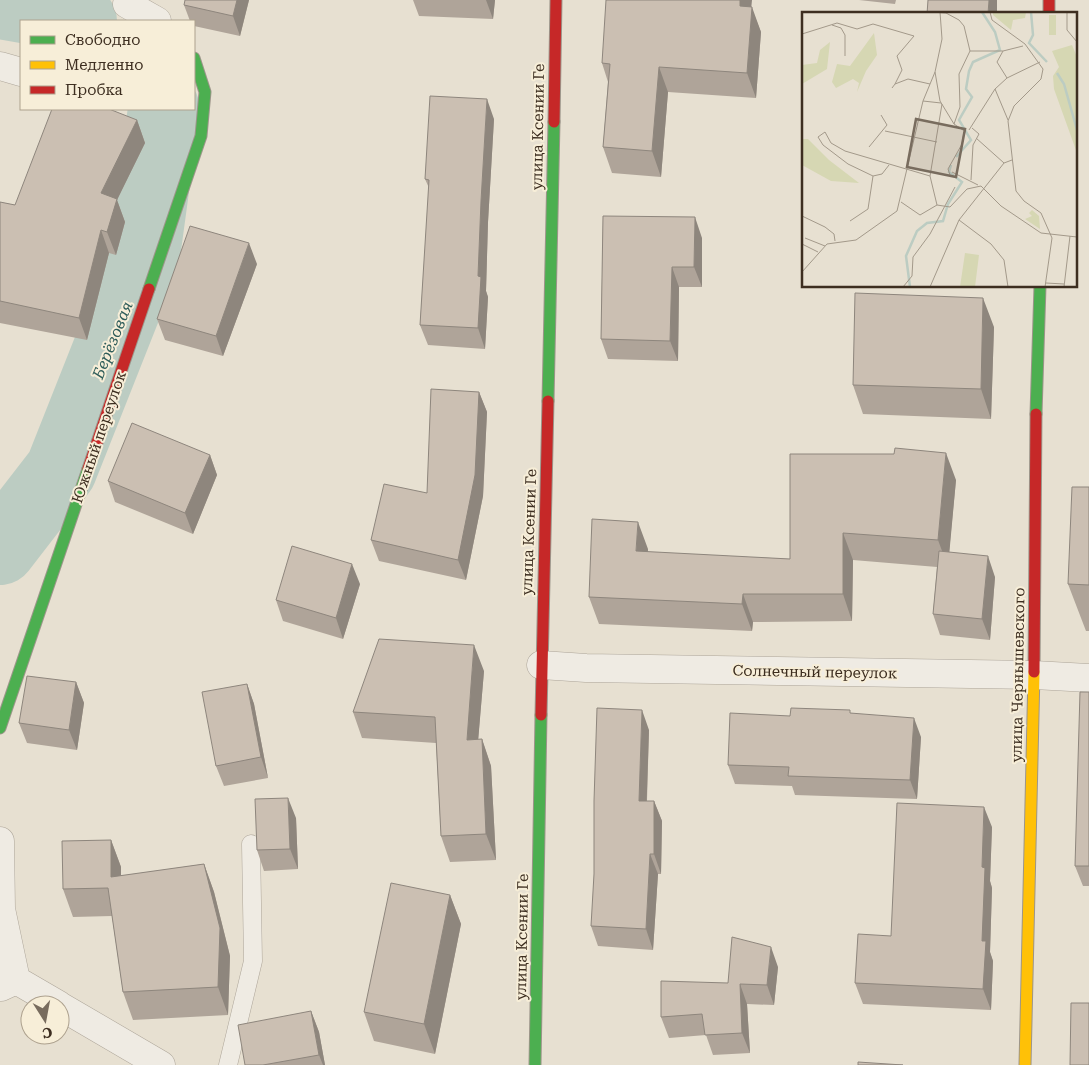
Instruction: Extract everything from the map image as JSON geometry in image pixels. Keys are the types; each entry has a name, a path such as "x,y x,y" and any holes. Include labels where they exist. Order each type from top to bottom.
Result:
{"street":[{"name":"улица Ксении Ге","path":"535,1065 541,665 556,0"},
{"path":"127,4 156,20"},
{"name":"Южный переулок","path":"0,728 201,136 205,92 195,61"},
{"path":"0,66 20,72"},
{"name":"улица Чернышевского","path":"1025,1065 1034,675 1036,385 1040,288"},
{"name":"Солнечный переулок","path":"541,665 586,668 1034,675 1089,678"},
{"path":"0,841 1,909 8,984 35,995"},
{"path":"70,1011 161,1065"}],"lane":[{"path":"228,1065 253,961 251,844"}],"building":[{"path":"185,0 237,0 233,16 184,5"},
{"path":"606,0 740,0 740,6 752,7 747,73 659,67 652,151 603,147 610,64 602,63"},
{"path":"928,0 989,0 988,12 927,12"},
{"path":"430,96 487,99 478,276 481,277 478,328 420,325 429,180 425,179"},
{"path":"52,110 112,110 137,120 101,193 117,199 107,232 101,230 79,318 0,301 0,202 15,205"},
{"path":"603,216 695,217 694,267 672,267 670,341 601,339"},
{"path":"190,226 249,243 216,336 157,319"},
{"path":"855,293 983,298 981,389 853,385"},
{"path":"431,389 479,392 475,475 458,560 371,540 384,484 427,493"},
{"path":"132,423 210,455 185,513 108,481"},
{"path":"895,448 946,453 938,540 843,533 843,594 743,594 742,604 589,597 592,519 638,522 636,551 790,559 790,454 894,454"},
{"path":"1072,487 1089,487 1089,585 1068,584"},
{"path":"292,546 352,564 336,618 276,600"},
{"path":"939,551 988,556 982,619 933,614"},
{"path":"379,639 474,645 467,740 482,739 486,834 441,836 435,717 353,712"},
{"path":"27,676 76,682 69,730 19,723"},
{"path":"247,684 261,757 216,766 202,692"},
{"path":"1080,692 1089,692 1089,866 1075,866"},
{"path":"597,708 642,710 639,801 654,801 654,854 650,854 646,929 591,926 594,874"},
{"path":"791,708 850,710 850,713 914,718 910,780 788,776 789,767 728,765 730,713 790,716"},
{"path":"288,798 290,849 257,850 255,799"},
{"path":"897,803 984,807 982,867 985,868 982,941 986,941 983,989 855,983 858,934 891,936"},
{"path":"111,840 111,877 204,864 220,928 218,987 123,992 108,888 63,889 62,841"},
{"path":"391,883 450,895 424,1024 364,1012"},
{"path":"732,937 771,947 767,985 740,984 742,1033 705,1035 702,1014 661,1017 661,981 728,983"},
{"path":"1071,1003 1089,1003 1089,1065 1070,1065"},
{"path":"311,1011 319,1055 263,1065 245,1065 238,1025"},
{"path":"858,1062 903,1065 858,1065"}],"waterway":[{"name":"Берёзовая","path":"0,3 69,15 79,20"},
{"name":"Берёзовая","path":"0,549 61,470 143,263 164,110"}],"traffic: fast":[{"path":"149,289 201,136 205,92 195,61"},
{"path":"548,401 554,122"},
{"path":"1036,414 1040,288"},
{"path":"0,728 88,469"},
{"path":"535,1065 541,715"}],"traffic: slow":[{"path":"1025,1065 1034,672"}],"traffic: jam":[{"path":"554,122 556,0"},
{"path":"1049,0 1049,12"},
{"path":"88,469 149,289"},
{"path":"541,715 548,401"},
{"path":"1034,672 1036,414"}]}
